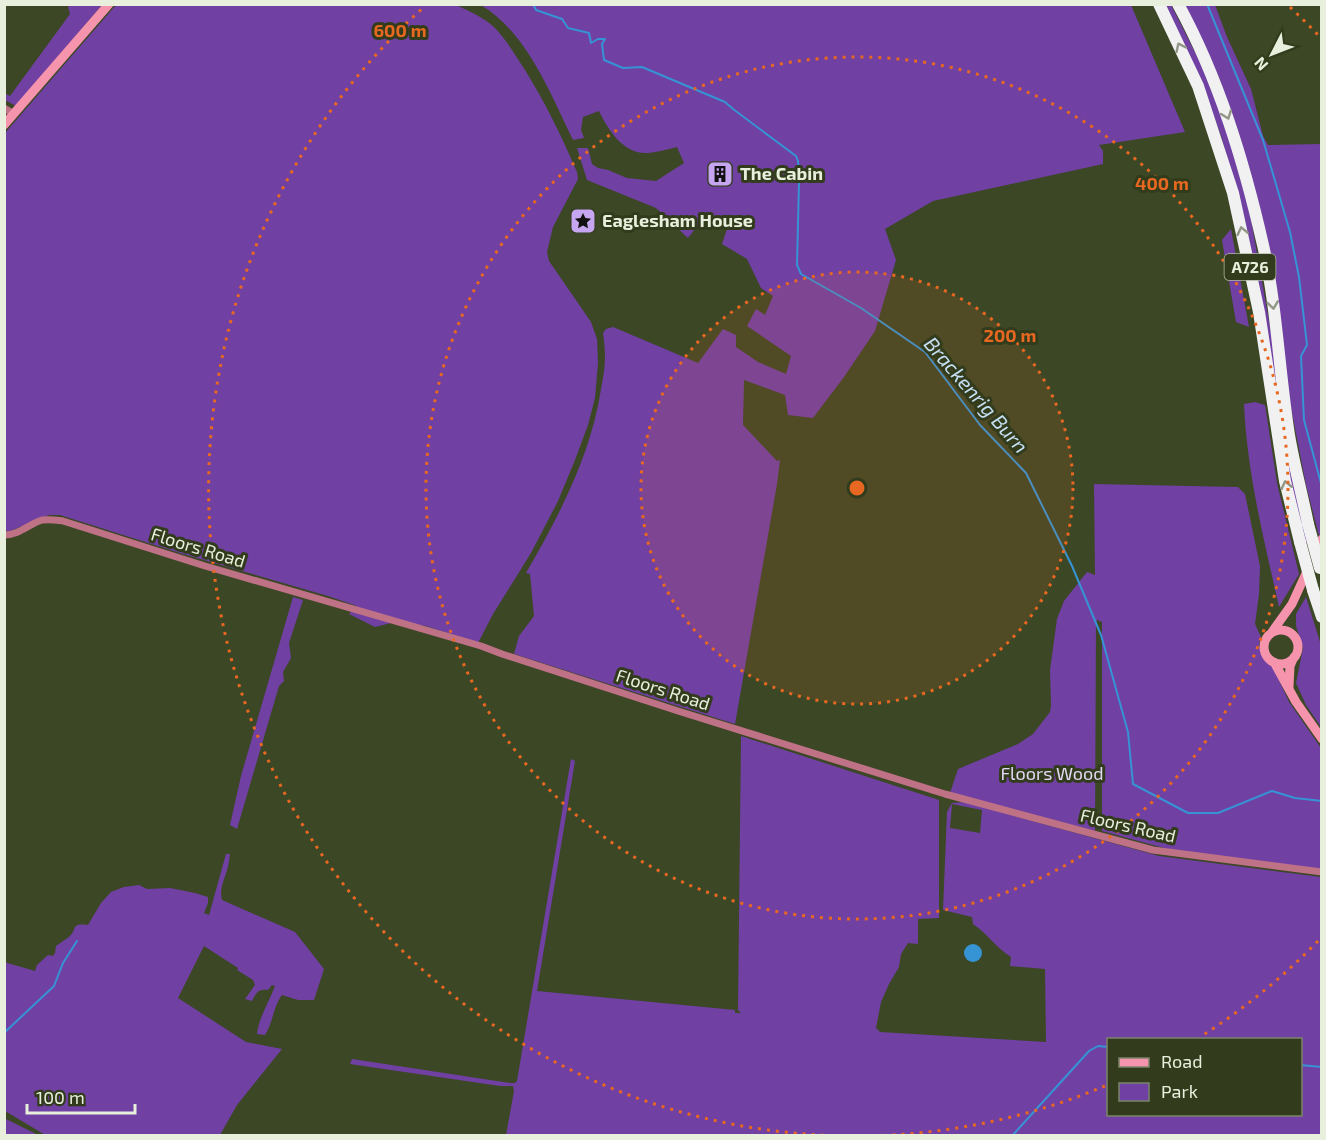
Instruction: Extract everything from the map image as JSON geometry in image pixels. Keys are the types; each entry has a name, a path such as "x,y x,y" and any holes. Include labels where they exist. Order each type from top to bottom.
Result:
{"highway":[{"name":"A726","path":"1159,4 1198,86 1233,192 1259,312 1285,481 1322,617"},
{"name":"A726","path":"1178,4 1212,74 1235,139 1263,246 1272,297 1289,434 1308,524 1321,570"}],"street":[{"path":"4,125 109,4"},
{"path":"4,108 14,114"},
{"name":"Floors Road","path":"4,535 15,534 41,521 51,519 63,521 205,566 481,646 678,711 945,794 1153,850 1322,872"},
{"path":"1290,689 1290,666 1298,648 1289,616 1292,604 1322,539"},
{"path":"1292,604 1265,641 1264,648 1269,659 1274,662 1285,663 1294,657"},
{"path":"1272,632 1285,630 1296,639"},
{"path":"1274,662 1296,702 1322,739"}],"green space":[{"path":"70,5 102,5 16,106 5,100 4,93 10,96 70,14 68,7"},
{"path":"116,5 456,5 482,18 495,28 515,54 539,95 577,172 578,179 553,227 547,252 549,261 591,322 597,339 598,363 595,398 588,425 558,501 531,553 478,643 426,626 408,623 391,623 375,627 349,614 357,606 60,515 49,515 5,531 5,133"},
{"path":"481,5 1131,5 1185,132 1099,145 1103,151 1103,164 933,201 885,229 896,260 875,331 813,418 788,415 785,395 744,380 743,425 777,461 780,460 735,724 514,654 519,636 534,616 530,574 526,573 562,507 590,438 603,377 605,357 603,333 606,329 613,327 698,363 723,329 736,335 736,347 758,362 786,374 791,356 747,326 756,309 765,315 773,296 761,288 747,259 722,244 728,226 705,216 688,238 656,208 587,180 577,148 588,148 592,164 598,168 627,178 656,181 684,163 677,147 648,153 631,150 612,133 599,111 583,117 581,130 584,138 573,140 536,65 512,31"},
{"path":"1163,5 1171,5 1200,62 1232,148 1250,214 1308,541 1305,543 1291,487 1245,221 1221,136 1201,81"},
{"path":"1183,5 1215,5 1251,89 1263,136 1268,145 1321,144 1322,530 1319,536 1306,485 1237,128 1218,75"},
{"path":"1231,229 1249,327 1236,322 1222,240"},
{"path":"1255,402 1265,405 1277,483 1299,574 1279,607 1257,506 1246,430 1244,404"},
{"name":"Floors Wood","path":"1094,484 1238,487 1245,494 1260,566 1255,624 1261,637 1259,644 1261,653 1274,669 1289,702 1321,748 1321,870 1168,849 1102,831 1102,622 1097,620 1095,831 950,793 958,769 1018,744 1033,734 1050,712 1050,670 1057,619 1064,601 1087,572 1095,575"},
{"path":"293,597 303,600 289,643 291,658 283,672 284,681 279,686 237,829 230,825 241,776"},
{"path":"1306,597 1321,645 1321,727 1306,705 1296,683 1303,648 1296,626 1296,614"},
{"path":"741,736 939,800 939,918 918,919 918,944 908,943 901,954 899,967 881,1002 876,1028 880,1032 1046,1042 1045,969 1010,966 1011,957 973,924 972,917 943,910 947,812 952,803 964,802 1159,856 1321,877 1321,1135 506,1135 513,1086 350,1064 352,1059 510,1083 517,1081 571,759 575,761 537,991 735,1010 735,1013 741,1013 738,1010","holes":["952,804 982,810 980,833 950,828"]},
{"path":"226,854 230,854 221,889 222,900 295,932 324,969 314,1000 298,1000 282,995 265,1035 257,1034 275,986 272,985 268,990 258,992 252,1001 245,999 255,985 253,980 204,946 178,998 246,1042 282,1049 237,1105 220,1135 47,1136 5,1111 4,962 35,971 37,965 48,955 53,956 56,946 72,934 76,926 88,925 101,903 111,892 124,887 139,885 147,889 170,888 208,897 204,913 209,915"},
{"path":"4,1118 38,1135 5,1135"}],"water":[{"path":"969,944 977,944 982,949 980,960 969,962 964,957 964,949"}],"waterway":[{"name":"Brackenrig Burn","path":"533,4 536,10 562,19 568,28 589,33 591,43 598,39 605,39 602,44 604,60 623,68 642,67 725,102 796,156 799,182 797,265 801,274 861,308 925,352 980,425 1026,473 1072,566 1101,635 1128,732 1133,784 1188,813 1218,813 1272,791 1295,798 1322,801"},
{"path":"1207,4 1263,140 1290,232 1299,277 1307,345 1301,356 1304,420 1322,487"},
{"path":"4,1033 54,986 63,963 77,941"},
{"path":"1012,1136 1089,1051 1098,1046 1107,1047"},
{"path":"1302,1065 1322,1067"}],"place":[{"name":"The Cabin","path":"720,174"},
{"name":"Eaglesham House","path":"583,221"}]}
